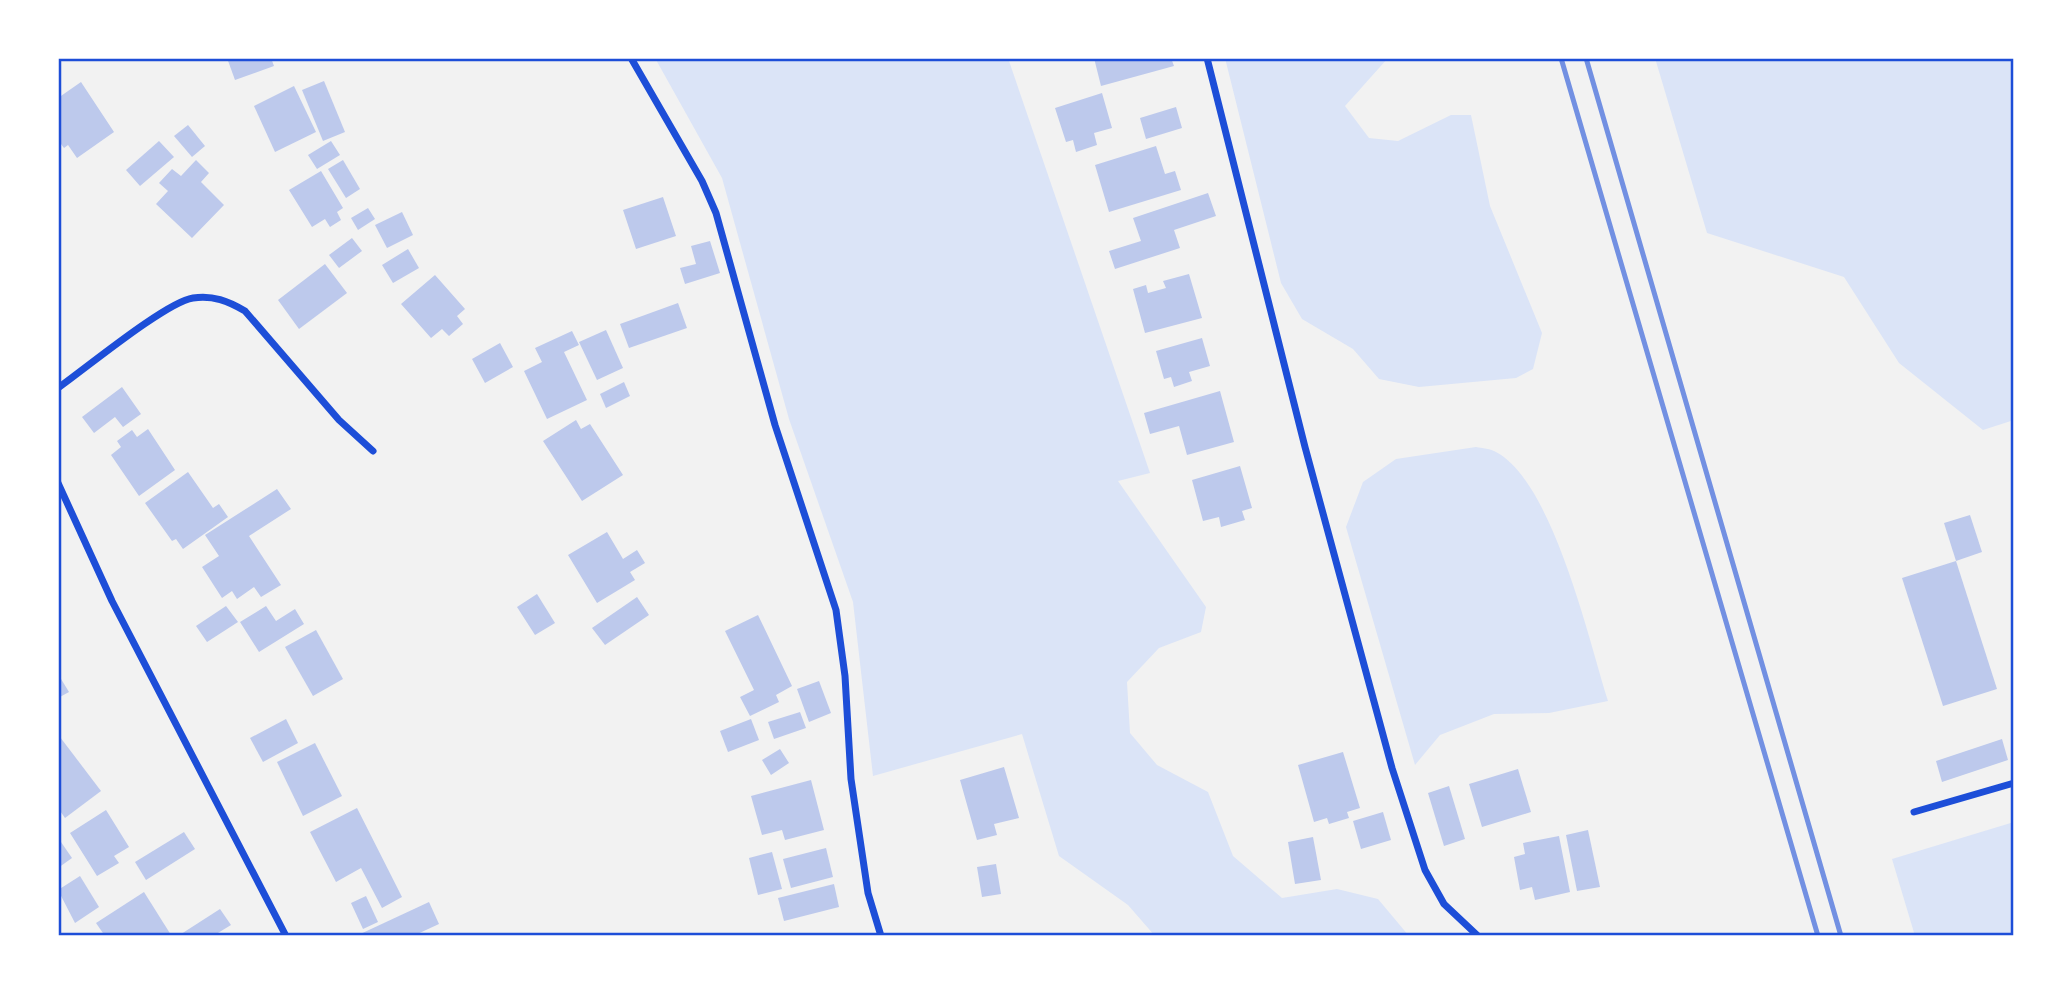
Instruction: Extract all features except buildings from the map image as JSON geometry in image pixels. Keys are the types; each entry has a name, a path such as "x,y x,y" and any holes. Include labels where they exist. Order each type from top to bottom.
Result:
{"street":[{"path":"631,58 702,181 716,213 775,425 836,610 845,677 851,779 868,893 881,936"},
{"path":"1207,58 1305,447 1392,768 1425,870 1444,904 1478,936"},
{"path":"58,388 169,308 191,298 219,299 244,312 339,420 373,451"},
{"path":"58,483 112,601 286,936"},
{"path":"1914,812 2014,783"}],"shaded area":[{"path":"655,58 1008,58 1150,473 1118,481 1206,607 1201,632 1159,648 1127,682 1130,733 1157,765 1208,792 1233,856 1282,898 1337,889 1378,899 1409,936 1155,936 1128,905 1059,856 1022,734 873,776 853,602 789,419 722,178"},
{"path":"1225,58 1388,58 1345,106 1369,138 1398,141 1451,115 1471,115 1490,206 1542,333 1533,369 1516,378 1419,387 1379,379 1353,349 1302,319 1281,283"},
{"path":"1655,58 2014,58 2014,420 1983,430 1899,363 1844,277 1707,233"},
{"path":"1476,447 1496,452 1516,469 1535,495 1566,565 1608,701 1549,713 1494,714 1440,735 1415,765 1346,527 1363,482 1396,459"},
{"path":"2014,822 2014,936 1915,936 1892,859"}],"railway":[{"path":"1561,58 1818,936"},
{"path":"1586,58 1841,936"}]}
